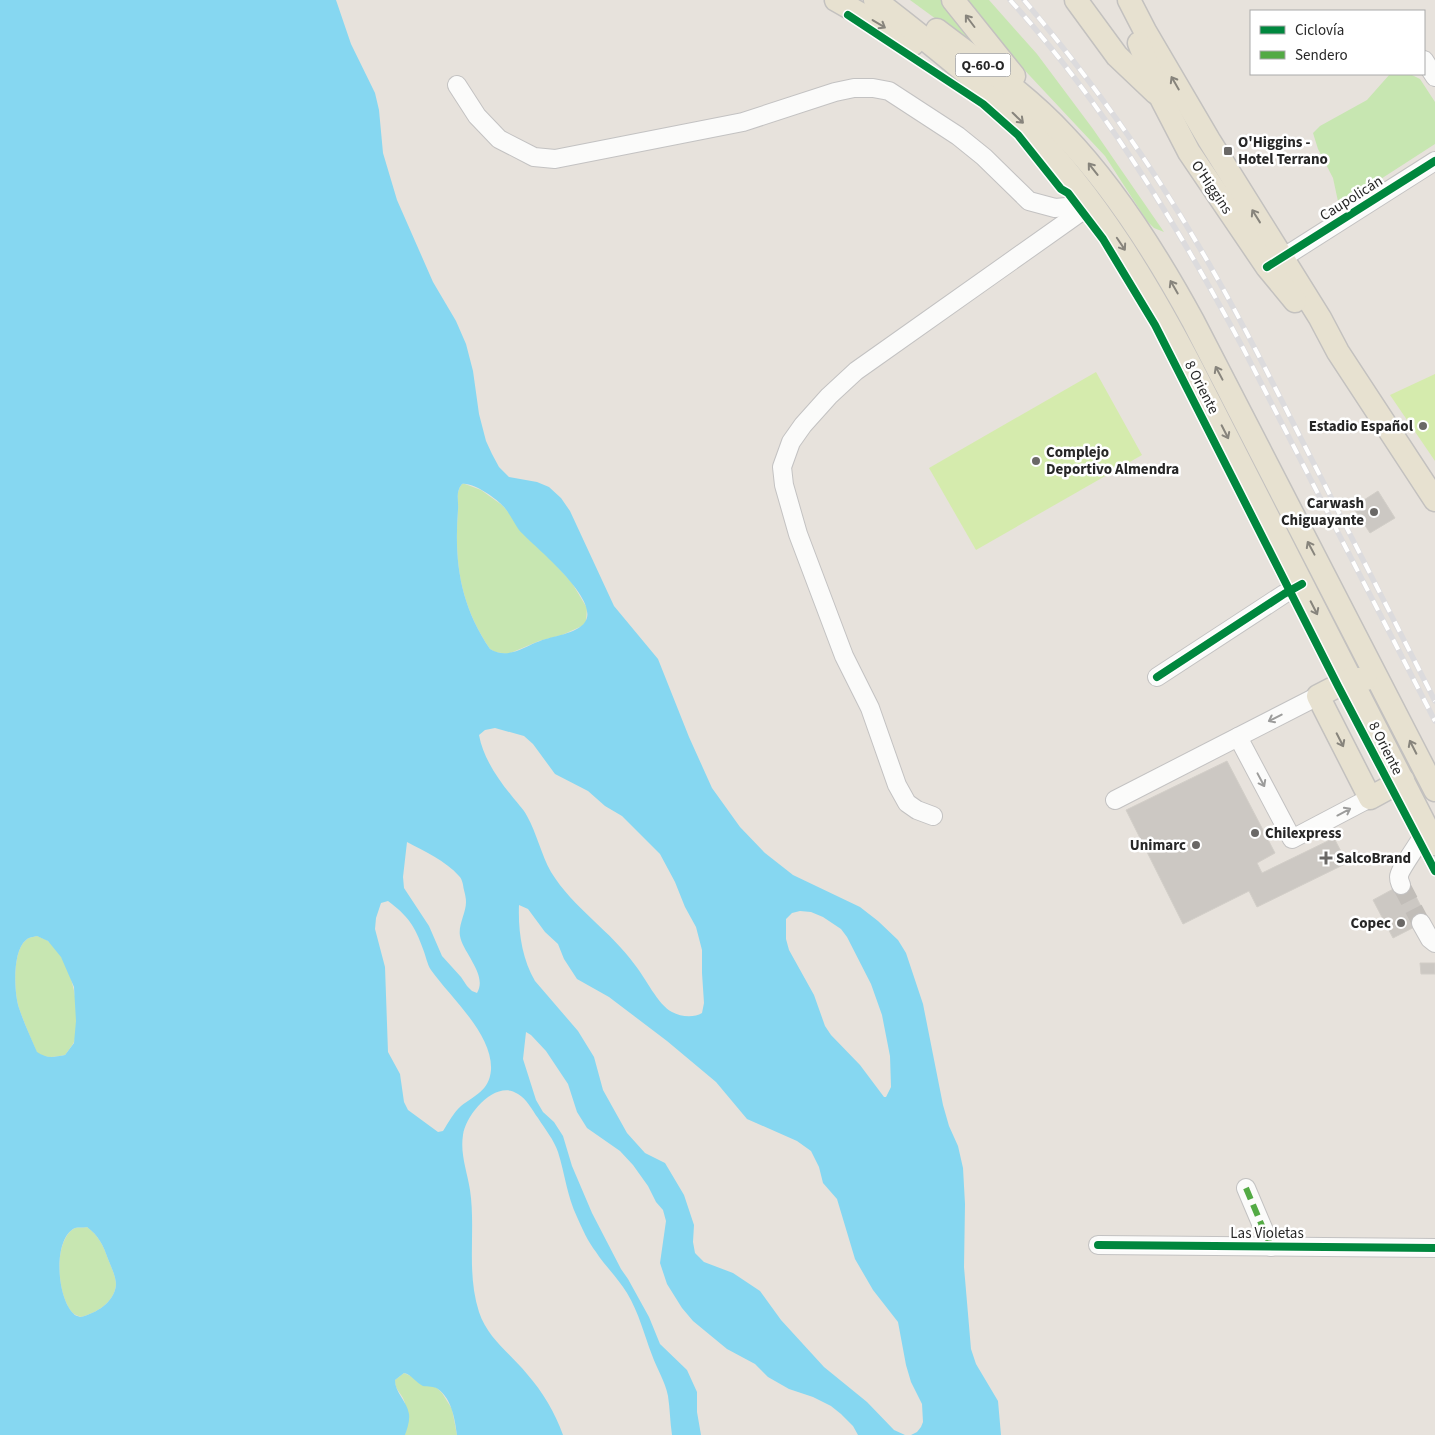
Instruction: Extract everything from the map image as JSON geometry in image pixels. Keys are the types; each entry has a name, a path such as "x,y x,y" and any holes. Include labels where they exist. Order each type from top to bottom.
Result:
{"main road":[{"path":"836,0 860,12 982,86"},
{"name":"8 Oriente","path":"875,0 982,86 1029,129 1072,178 1124,247 1176,337 1431,836"},
{"name":"8 Oriente","path":"899,0 1018,92 1064,134 1122,206 1185,307 1435,790"},
{"path":"953,0 986,44 1064,134"},
{"path":"1076,0 1116,56 1160,98 1209,140"},
{"name":"O'Higgins","path":"1123,0 1160,98 1189,152 1320,318 1338,352 1435,500"},
{"name":"O'Higgins","path":"1128,0 1209,140 1275,262"},
{"path":"1381,684 1360,678 1351,679 1318,696 1370,798 1403,780"}],"street":[{"path":"1425,62 1435,77"},
{"path":"457,85 476,116 499,139 534,157 555,159 743,122 835,92 854,88 873,88 888,91 958,136 984,157 1028,200 1055,208 1107,202 1122,206"},
{"name":"Caupolicán","path":"1275,262 1435,161"},
{"path":"1068,208 1072,200 1072,178"},
{"path":"933,816 917,810 907,803 896,785 870,708 844,656 798,534 784,485 782,467 785,455 802,425 856,371 1092,204"},
{"path":"1157,677 1302,584"},
{"path":"1115,800 1318,696"},
{"path":"1238,737 1292,839 1370,798"},
{"path":"1401,885 1398,878 1399,874 1424,836 1431,836"},
{"path":"1421,923 1430,939 1435,943"},
{"path":"1246,1188 1271,1247"},
{"name":"Las Violetas","path":"1098,1245 1435,1248"}],"green space":[{"path":"910,0 941,0 980,50 947,27"},
{"path":"965,0 989,0 1037,54 1093,129 1164,232 1154,228 1147,221 1105,156 1003,47"},
{"path":"1389,75 1412,75 1420,79 1435,102 1435,144 1339,206 1333,178 1318,149 1313,133 1320,126 1367,100"},
{"name":"Complejo Deportivo Almendra","path":"1096,372 1142,455 976,550 929,468"},
{"name":"Estadio Español","path":"1435,374 1435,461 1390,395"},
{"path":"462,484 481,490 502,505 572,583 587,608 586,622 582,626 508,654 495,652 490,649 472,616 461,582 458,565 458,493"},
{"path":"37,936 48,941 56,949 69,973 73,988 76,1002 76,1030 74,1042 65,1055 47,1057 37,1053 17,1001 15,972 18,953 21,945 26,940"},
{"path":"87,1227 98,1237 102,1245 116,1285 115,1291 108,1302 93,1313 81,1317 74,1314 64,1296 61,1283 60,1257 63,1244 68,1235 75,1228"},
{"path":"404,1373 437,1388 442,1393 452,1409 457,1435 405,1435 407,1412 403,1398 395,1383 395,1380"}],"water":[{"path":"0,0 336,0 351,44 375,93 379,110 383,153 397,200 433,282 456,321 466,344 486,441 499,467 509,477 537,482 549,487 561,498 570,511 614,606 658,659 689,737 712,788 740,827 765,853 793,875 860,907 898,940 906,953 923,1004 943,1105 949,1126 958,1146 963,1168 965,1204 964,1267 971,1349 976,1364 998,1401 1001,1435 911,1435 917,1432 923,1422 922,1404 911,1382 906,1365 898,1322 873,1290 855,1259 837,1199 823,1183 819,1167 811,1151 797,1141 747,1119 716,1082 667,1041 609,997 577,979 564,959 558,944 545,932 528,909 519,905 519,925 524,954 535,981 578,1031 594,1057 603,1090 627,1133 645,1153 665,1163 684,1195 694,1225 693,1242 695,1253 704,1262 733,1273 760,1291 781,1320 824,1367 867,1402 894,1430 905,1435 858,1435 853,1426 831,1406 813,1397 789,1389 768,1377 755,1364 727,1349 693,1321 682,1308 667,1284 660,1263 666,1221 663,1210 633,1165 620,1151 587,1128 577,1112 568,1084 546,1051 526,1032 523,1059 536,1100 543,1112 554,1122 563,1136 572,1166 592,1213 649,1317 660,1344 687,1370 697,1392 697,1412 701,1435 672,1435 667,1391 635,1308 623,1288 593,1248 583,1230 571,1201 558,1152 552,1139 521,1096 509,1091 501,1091 483,1101 476,1109 465,1127 462,1142 472,1205 472,1266 475,1297 479,1312 488,1330 543,1395 563,1435 457,1435 450,1404 443,1393 435,1387 423,1386 404,1373 395,1380 397,1389 409,1414 405,1435 0,1435","holes":["462,484 472,486 501,504 519,530 563,573 583,600 587,612 585,622 581,626 570,632 509,653 490,649 472,616 461,582 457,547 460,487","495,728 524,736 533,744 555,774 588,791 605,806 622,816 660,854 696,927 702,950 704,1003 702,1013 695,1016 683,1016 667,1008 615,941 560,885 551,872 525,813 491,767 479,735 485,730","407,842 441,861 460,878 463,883 466,902 460,936 477,972 480,986 477,993 467,986 442,956 429,926 404,888 403,877","388,901 406,917 417,934 431,970 478,1030 490,1056 490,1077 484,1088 458,1108 443,1131 438,1132 408,1110 404,1102 400,1074 388,1052 385,967 375,929 381,903","800,911 811,912 823,917 841,929 847,937 871,984 882,1015 890,1056 891,1087 886,1097 884,1097 860,1065 831,1035 825,1026 814,995 789,950 786,939 786,919 792,913","37,936 48,941 61,957 74,987 76,1021 74,1043 65,1055 47,1057 37,1052 19,1008 15,983 16,962 21,945 30,938","87,1227 95,1234 104,1249 116,1285 115,1291 108,1302 93,1313 81,1317 74,1314 68,1306 61,1283 60,1270 60,1256 63,1244 68,1234 75,1228"]}],"building":[{"name":"Carwash Chiguayante","path":"1378,491 1395,518 1370,533 1353,507"},
{"path":"1227,761 1275,853 1257,863 1262,873 1334,838 1347,863 1257,907 1249,891 1183,924 1126,810"},
{"path":"1408,881 1428,920 1393,938 1373,900"},
{"path":"1420,963 1435,963 1435,974 1421,974"}],"tunnel":[{"path":"1401,885 1421,923"}],"railway":[{"path":"1010,0 1077,81 1108,123 1192,256 1243,348 1435,721"},
{"path":"1024,0 1096,90 1118,121 1161,185 1201,250 1258,354 1435,701"}],"marked path":[{"path":"1246,1188 1271,1247"}],"cycle path":[{"path":"848,15 983,104 1018,135 1061,189 1068,193 1103,239 1155,325 1338,686 1435,871"},
{"path":"1267,267 1435,161"},
{"path":"1157,677 1302,584"},
{"path":"1098,1245 1435,1248"}],"place":[{"name":"O'Higgins - Hotel Terrano","path":"1228,151"},
{"name":"Estadio Español","path":"1423,426"},
{"name":"Complejo Deportivo Almendra","path":"1036,461"},
{"name":"Carwash Chiguayante","path":"1374,512"},
{"name":"Chilexpress","path":"1255,833"},
{"name":"Unimarc","path":"1196,845"},
{"name":"SalcoBrand","path":"1326,858"},
{"name":"Copec","path":"1401,923"}]}
